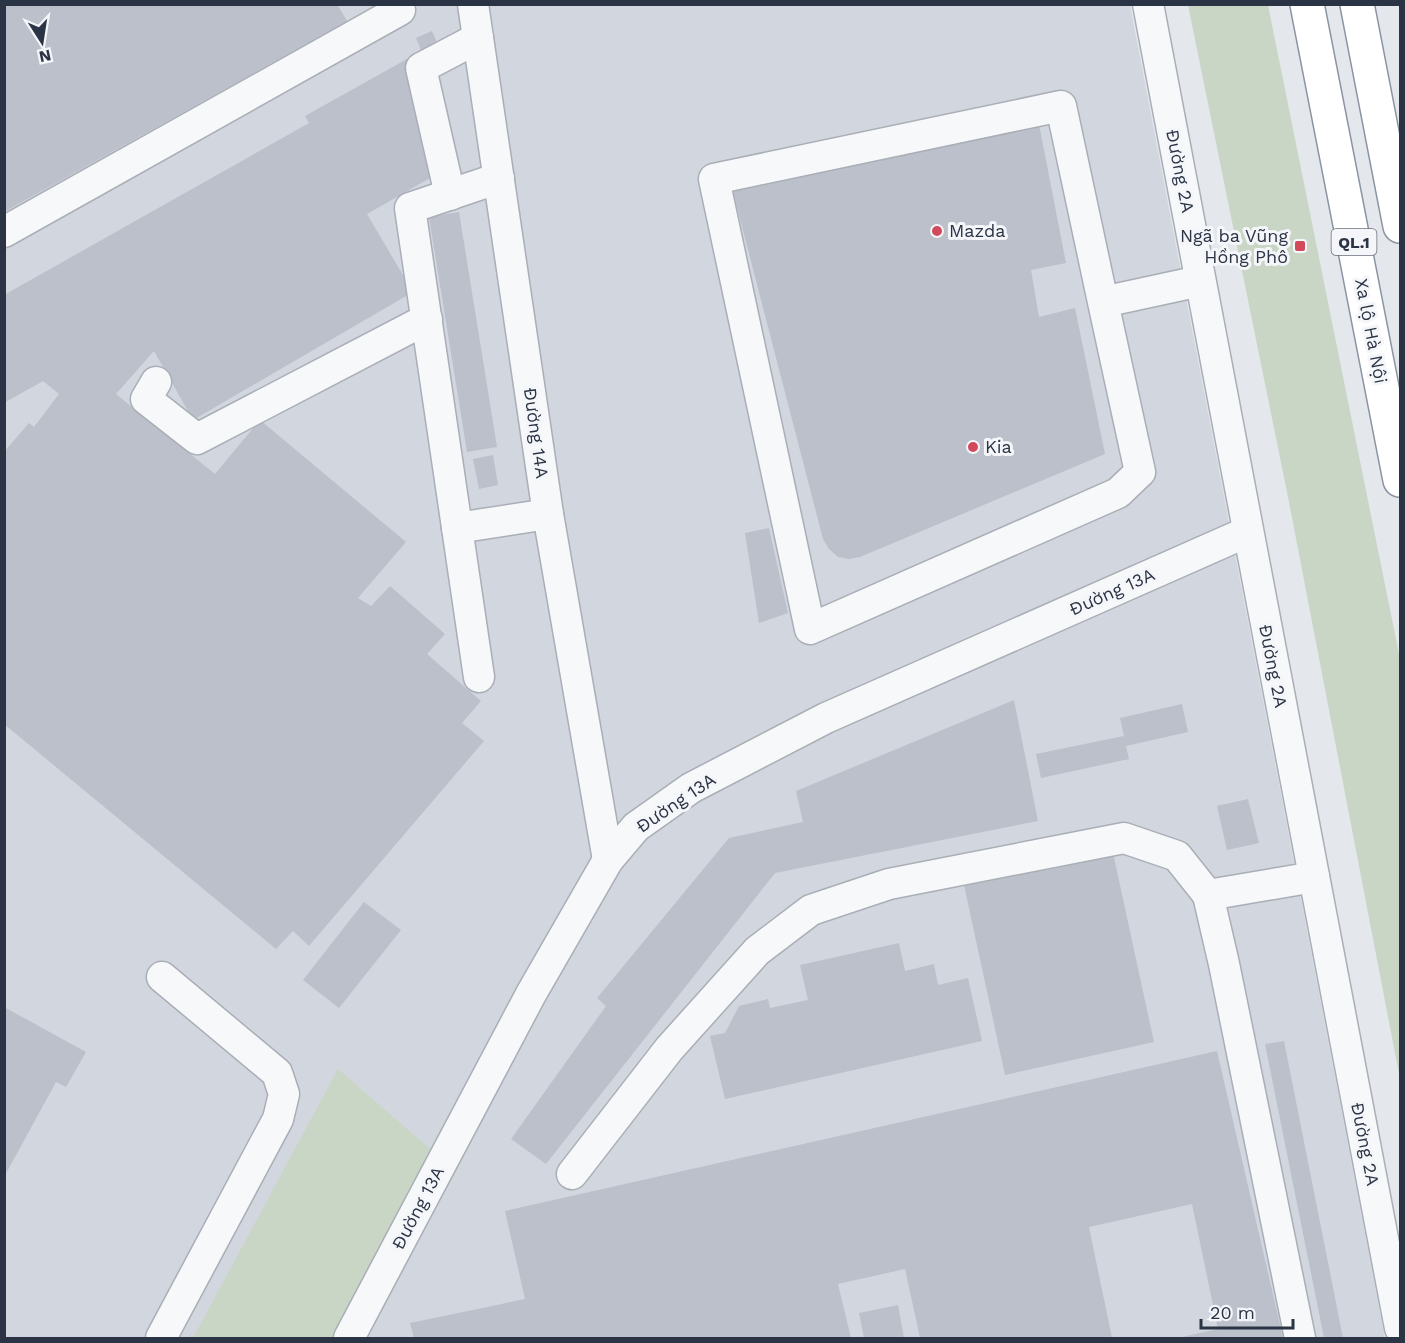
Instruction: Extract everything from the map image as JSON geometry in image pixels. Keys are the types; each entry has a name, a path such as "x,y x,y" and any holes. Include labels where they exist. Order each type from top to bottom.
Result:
{"highway":[{"name":"Xa lộ Hà Nội","path":"1307,4 1401,480"},
{"name":"QL.1","path":"1357,4 1401,226"}],"street":[{"name":"Đường 14A","path":"473,4 548,514 608,860"},
{"name":"Đường 2A","path":"1148,4 1247,532 1401,1328"},
{"path":"4,232 404,6"},
{"path":"450,195 422,68 478,38"},
{"path":"1061,106 1103,302 1140,472 1118,493 810,629 714,179 1061,106"},
{"path":"479,677 410,208 499,178"},
{"path":"1103,302 1200,280"},
{"path":"156,382 146,399 197,439 427,319"},
{"path":"457,528 548,514"},
{"name":"Đường 13A","path":"350,1338 531,994 608,860 636,827 691,788 826,718 1247,532"},
{"path":"572,1174 669,1049 757,951 811,910 889,884 1124,837 1177,856 1208,895 1300,1338"},
{"path":"1208,895 1314,877"},
{"path":"161,1338 278,1119 285,1094 277,1073 162,977"}],"shaded area":[{"path":"5,5 1130,5 1385,1338 5,1338"}],"green space":[{"path":"1188,5 1268,5 1400,659 1400,1079 1288,497"},
{"path":"338,1069 438,1156 342,1338 193,1338"}],"building":[{"path":"4,4 337,4 347,21 4,212"},
{"path":"432,31 439,47 423,55 416,38"},
{"path":"407,59 430,178 367,214 413,292 193,420 154,351 116,394 215,474 260,420 406,542 358,598 371,606 390,586 445,634 427,654 481,701 462,723 484,741 309,946 293,931 276,949 4,724 4,452 29,423 34,427 59,394 43,381 4,403 4,295 309,123 305,116"},
{"path":"1038,119 1066,263 1031,270 1039,317 1075,308 1105,454 860,557 849,559 838,557 823,539 732,188"},
{"path":"459,212 497,447 467,452 429,217"},
{"path":"493,455 498,485 479,489 473,459"},
{"path":"769,528 788,613 759,623 745,533"},
{"path":"1014,700 1038,821 775,873 546,1164 511,1139 606,1006 597,998 729,838 803,822 796,791"},
{"path":"1182,704 1188,732 1126,746 1129,759 1041,778 1036,754 1124,736 1120,718"},
{"path":"1248,799 1259,843 1227,850 1217,806"},
{"path":"1113,853 1154,1042 1005,1075 964,885"},
{"path":"364,902 401,930 339,1008 303,980"},
{"path":"899,943 905,971 934,964 938,985 968,978 982,1041 725,1099 710,1036 725,1033 739,1006 768,999 770,1008 808,1000 800,965"},
{"path":"4,1007 86,1052 66,1087 56,1082 4,1177"},
{"path":"1284,1041 1343,1338 1324,1338 1265,1044"},
{"path":"1217,1051 1283,1338 1178,1338 1218,1329 1192,1204 1089,1227 1112,1338 920,1338 905,1269 838,1284 851,1338 414,1338 410,1323 525,1299 505,1211"},
{"path":"898,1305 904,1338 864,1338 859,1313"}],"place":[{"name":"Mazda","path":"937,231"},
{"name":"Ngã ba Vũng Hồng Phô","path":"1300,246"},
{"name":"Kia","path":"973,447"}]}
